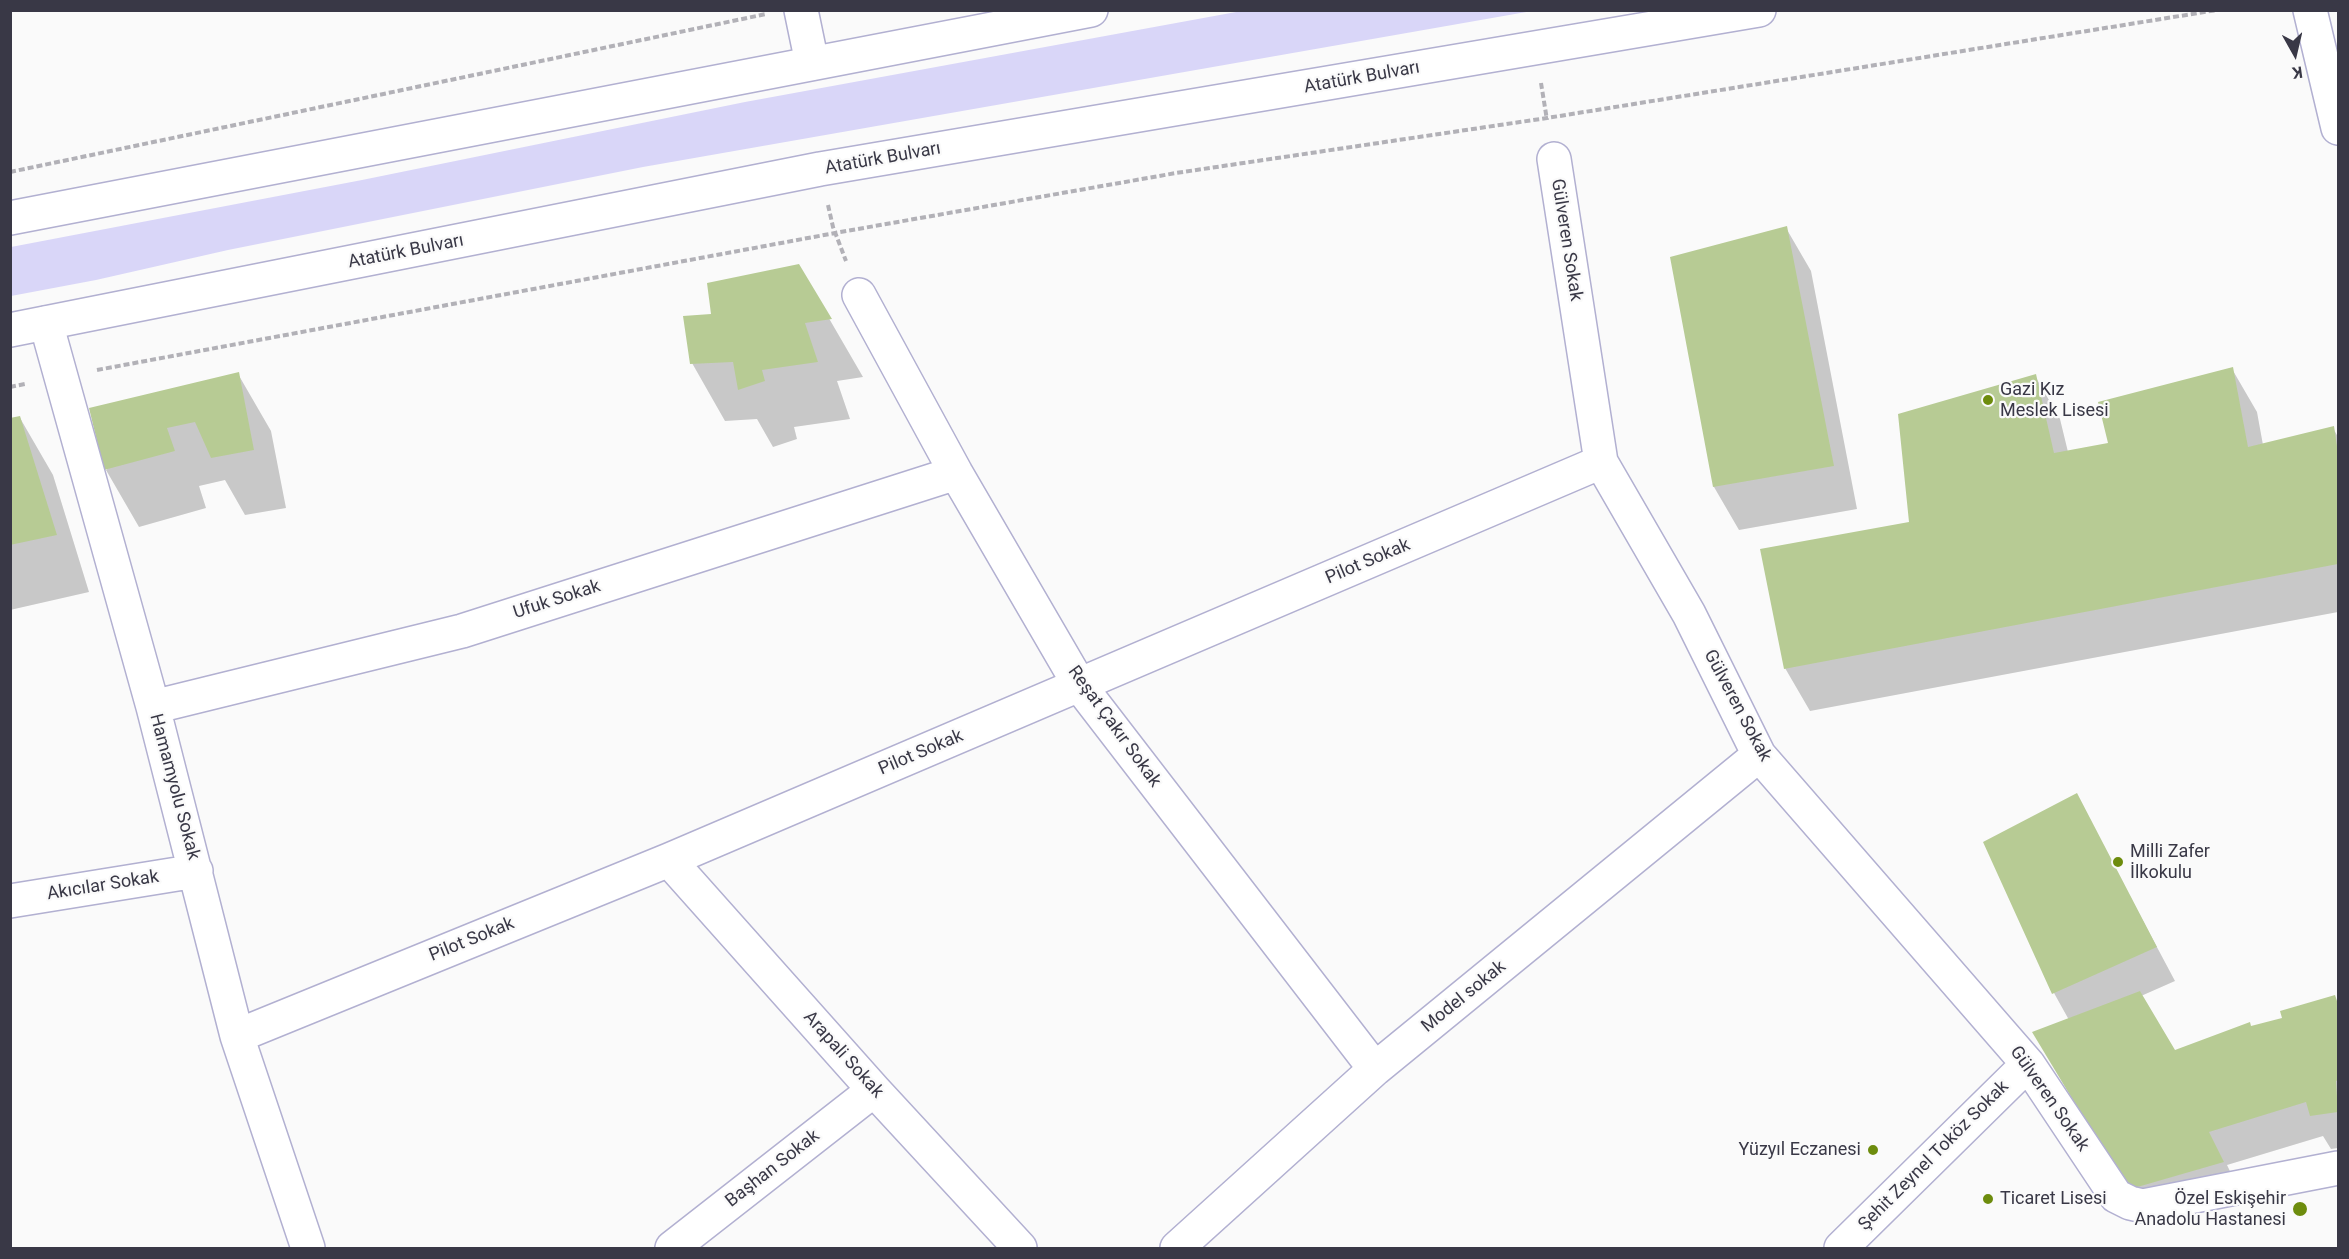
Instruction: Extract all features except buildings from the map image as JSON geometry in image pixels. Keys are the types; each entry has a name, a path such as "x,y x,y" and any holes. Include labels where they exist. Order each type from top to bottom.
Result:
{"street":[{"path":"10,218 1091,10"},
{"name":"Atatürk Bulvarı","path":"10,330 820,169 1759,10"},
{"path":"2310,10 2338,128"},
{"path":"785,12 812,63"},
{"name":"Gülveren Sokak","path":"1554,159 1601,462 1689,614 1759,755 2028,1064 2116,1196 2130,1203 2144,1206 2338,1168"},
{"name":"Reşat Çakır Sokak","path":"859,296 956,473 1080,686 1375,1069"},
{"name":"Hamamyolu Sokak","path":"46,323 153,707 237,1036 308,1248"},
{"name":"Pilot Sokak","path":"237,1036 669,860 1601,462"},
{"name":"Ufuk Sokak","path":"153,707 462,631 956,473"},
{"name":"Model sokak","path":"1177,1248 1375,1069 1759,755"},
{"name":"Arapali Sokak","path":"669,860 874,1090 1020,1248"},
{"name":"Akıcılar Sokak","path":"10,901 196,871"},
{"name":"Şehit Zeynel Toköz Sokak","path":"1841,1248 2028,1064"},
{"name":"Başhan Sokak","path":"672,1248 874,1090"}],"path":[{"path":"10,387 835,233 1176,173 1547,118 2217,10"},
{"path":"10,172 785,12"},
{"path":"1535,48 1554,159"},
{"path":"820,169 835,233 859,296"}],"shaded area":[{"path":"1247,10 1532,11 643,167 11,296 11,247 362,180 745,102"}],"place":[{"name":"Gazi Kız Meslek Lisesi","path":"1988,400"},
{"name":"Milli Zafer İlkokulu","path":"2118,862"},
{"name":"Yüzyıl Eczanesi","path":"1873,1150"},
{"name":"Ticaret Lisesi","path":"1988,1199"},
{"name":"Özel Eskişehir Anadolu Hastanesi","path":"2300,1209"}]}
